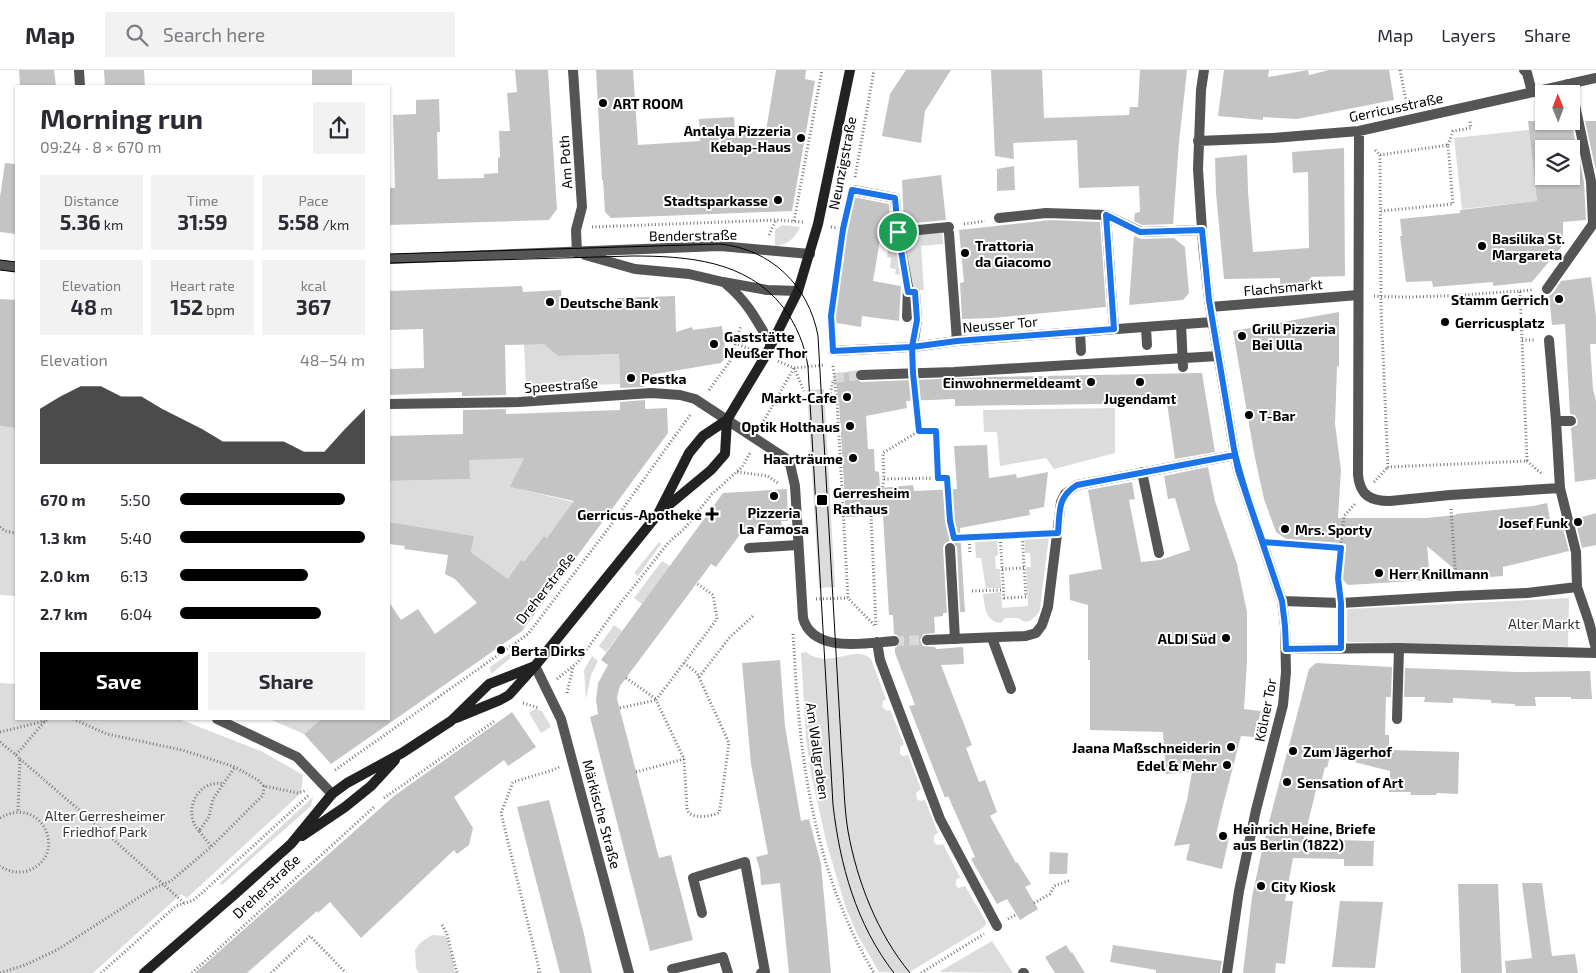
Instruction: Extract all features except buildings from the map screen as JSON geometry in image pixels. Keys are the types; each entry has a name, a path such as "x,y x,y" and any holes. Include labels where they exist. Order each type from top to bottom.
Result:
{"main road":[{"name":"Neunzigstraße","path":"798,291 825,196 850,70"},
{"name":"Dreherstraße","path":"451,720 509,695 535,666 658,514 690,453 704,436 727,420 771,345 798,291"},
{"name":"Dreherstraße","path":"658,514 712,470 725,454 727,420"},
{"name":"Dreherstraße","path":"291,844 332,794 347,782 402,753 451,720 489,684 535,666"},
{"name":"Dreherstraße","path":"144,973 291,844 345,807 371,786 402,753"}],"street":[{"path":"79,70 80,85"},
{"name":"Am Poth","path":"573,70 582,206 576,230 577,252"},
{"name":"Kölner Tor","path":"1204,70 1198,141 1198,169 1203,245 1212,322 1235,455 1282,601 1286,649 1283,705 1256,810 1239,891 1227,973"},
{"path":"1524,70 1527,73 1532,92"},
{"name":"Gerricusstraße","path":"1198,141 1273,138 1358,131 1596,78"},
{"path":"1547,289 1593,224 1591,181 1575,105 1568,84"},
{"path":"1358,131 1358,475 1364,494 1376,499 1390,501 1560,488"},
{"path":"852,190 895,198 898,232 908,292 907,319 912,347"},
{"path":"998,218 1046,213 1106,215 1140,232 1202,230"},
{"path":"1106,215 1114,329"},
{"path":"898,232 952,228 957,341"},
{"name":"Benderstraße","path":"390,259 720,246 810,254"},
{"name":"Benderstraße","path":"577,252 635,269 689,274 767,290 798,291"},
{"path":"0,265 15,267"},
{"name":"Benderstraße","path":"723,282 748,305 771,345"},
{"path":"908,292 915,292 917,320 912,347"},
{"name":"Flachsmarkt","path":"1210,307 1358,295"},
{"name":"Neusser Tor","path":"833,351 912,347 957,341 1212,322"},
{"path":"1181,324 1182,363"},
{"path":"1146,327 1147,355"},
{"path":"1080,332 1081,360"},
{"path":"1286,649 1399,648 1596,651 1589,622 1577,587 1576,552 1560,488 1549,340"},
{"path":"861,375 1040,371 1081,360 1147,355 1182,363 1218,356"},
{"name":"Speestraße","path":"390,404 519,402 664,393 695,399 727,420"},
{"path":"727,420 786,458 790,464 795,486 803,618 810,632 824,640 835,643 894,641"},
{"path":"1556,421 1571,421"},
{"path":"926,640 1026,636 1036,633 1042,625 1048,607 1061,502 1070,489 1077,485 1235,455"},
{"path":"1142,472 1159,552"},
{"path":"749,548 798,545"},
{"path":"950,548 955,639"},
{"path":"1282,601 1341,603 1527,594 1577,587"},
{"path":"992,638 1011,689"},
{"path":"877,642 880,660 940,819 997,926"},
{"path":"1397,719 1399,648"},
{"name":"Märkische Straße","path":"535,666 561,719 629,973"},
{"path":"219,720 297,757 332,794"},
{"path":"702,913 693,878 745,862 765,972 760,973"},
{"path":"672,970 723,957 728,973"}],"path":[{"path":"794,221 822,70"},
{"name":"Neunzigstraße","path":"833,351 831,316 843,229 874,70"},
{"path":"1400,70 1409,120"},
{"path":"1381,211 1453,204 1448,146 1453,132 1471,128 1467,107"},
{"path":"1358,131 1380,155 1381,296 1388,467 1527,461 1520,291 1407,298 1381,296"},
{"path":"1380,155 1448,146"},
{"path":"952,228 998,218"},
{"name":"Benderstraße","path":"576,230 601,225 776,220 802,222"},
{"path":"834,227 843,229"},
{"path":"707,393 730,361 742,322"},
{"path":"735,343 747,348"},
{"path":"786,364 794,368 833,364 837,401 848,598 876,625"},
{"path":"794,368 804,391"},
{"path":"761,426 794,368"},
{"path":"913,373 919,431"},
{"path":"829,400 834,378"},
{"name":"Dreherstraße","path":"331,774 528,634 636,494 692,413"},
{"path":"881,494 884,479 883,453 919,431 936,431 938,478"},
{"path":"565,674 669,542 684,529 707,500 742,467 747,459"},
{"path":"737,472 768,476 783,489"},
{"path":"884,479 947,478 950,521 954,538 1058,533"},
{"path":"702,497 707,500"},
{"path":"1341,648 1341,603 1338,578 1344,516 1351,508"},
{"path":"1451,515 1457,596"},
{"path":"871,516 877,642"},
{"path":"0,527 4,531 15,532"},
{"path":"1000,535 1004,598 1026,596 1022,534"},
{"path":"969,537 970,554"},
{"path":"1263,542 1341,548"},
{"path":"1002,569 1024,568"},
{"path":"620,708 656,700 717,619 713,595 696,583"},
{"path":"972,591 1004,590"},
{"path":"817,599 848,598"},
{"path":"699,677 730,637 753,616"},
{"name":"Am Wallgraben","path":"792,630 799,719 811,804 842,910 854,937 874,973"},
{"path":"511,647 520,650"},
{"path":"626,678 656,700 684,759 687,809 689,813 698,817 713,815 718,813 728,743 697,673 684,663"},
{"path":"566,695 573,666"},
{"path":"518,706 530,697"},
{"path":"523,702 543,709"},
{"name":"Dreherstraße","path":"192,973 387,795 500,718"},
{"path":"75,720 107,734 182,750 235,767 258,780 264,786 298,793"},
{"path":"0,732 45,721"},
{"path":"16,755 45,721"},
{"path":"0,742 184,903"},
{"path":"18,811 20,759"},
{"path":"539,973 501,813 513,782 553,770 572,759"},
{"path":"636,772 684,759"},
{"path":"199,831 209,817 213,800 235,767"},
{"path":"211,846 194,824 191,811 197,794 209,785 224,784"},
{"path":"0,973 25,966 57,950 152,889 171,881 211,846 263,795 264,786"},
{"path":"101,973 176,906 192,901 202,893 312,792"},
{"path":"0,818 8,813 18,811 28,813 43,824 49,843 47,852 36,867 27,871 16,872 6,870 0,866"},
{"path":"1034,903 1050,894 1054,886 1071,880"},
{"path":"442,925 447,934 457,973"},
{"path":"921,973 997,926"},
{"path":"271,973 310,936 346,973"},
{"path":"929,968 930,973"}],"green space":[{"path":"1529,130 1537,201 1462,209 1454,138"},
{"path":"782,225 800,227 790,240 775,246 775,230"},
{"path":"942,230 943,244 921,246 924,290 912,290 905,234"},
{"path":"890,237 893,237 901,275 895,274 896,269 890,268 891,258 887,257"},
{"path":"553,343 554,352 558,356 619,354 620,384 526,387 524,344"},
{"path":"824,389 835,587 819,588 807,390"},
{"path":"1115,408 1115,453 1054,469 1046,458 1000,466 997,432 984,432 983,410"},
{"path":"0,426 15,428 15,596 0,595"},
{"path":"529,447 511,487 577,503 567,511 548,538 544,536 512,582 471,552 473,536 390,522 390,481 469,479 465,455"},
{"path":"1049,536 1038,614 1030,621 1025,622 1018,618 1005,618 1001,623 992,620 987,613 983,594 1001,592 1002,608 1028,606 1026,567 1031,567 1030,553 1025,553 1024,537"},
{"path":"997,539 998,555 995,556 996,569 1000,569 1001,588 986,588 981,558 976,558 975,541"},
{"path":"659,542 661,544 638,576 634,573"},
{"path":"662,561 670,566 642,604 634,598"},
{"name":"Alter Markt","path":"1569,598 1568,647 1347,642 1347,609"},
{"path":"614,625 622,631 606,652 599,646"},
{"path":"513,651 518,652 491,674 490,667"},
{"path":"806,652 824,659 857,654 871,659 886,699 883,701 882,707 887,711 890,710 904,744 900,747 900,754 903,756 908,755 921,789 916,793 917,799 920,801 925,800 938,833 934,836 934,842 937,845 943,844 960,877 956,880 956,885 958,888 965,886 986,923 984,927 908,973 879,972 857,934 846,908 827,845 811,774 806,738 801,653"},
{"path":"592,656 598,661 591,675 586,699 584,670"},
{"name":"Alter Gerresheimer Friedhof Park","path":"0,683 15,684 15,720 182,720 263,752 303,775 301,793 187,898 181,894 93,973 0,973"},
{"path":"535,709 542,711 551,727 541,733 529,713"},
{"path":"271,720 320,720 304,734"},
{"path":"313,797 311,806 222,885 220,883"},
{"path":"432,935 446,936 455,973 419,973 416,968 415,950 420,943"},
{"path":"992,941 1013,973 939,972"}],"tunnel":[{"path":"834,378 861,375"},
{"path":"894,641 927,640"}],"tram line":[{"path":"390,254 720,244 756,253 785,273 796,286 806,301 818,336 842,758 848,831 857,869 870,906 888,941 910,973"},
{"path":"390,263 632,256 674,257 714,264 752,279 768,291 788,314 802,343 808,367 833,805 836,827 845,872 860,914 869,935 894,973"},
{"path":"0,260 15,262"},
{"path":"0,270 15,272"}],"place":[{"name":"ART ROOM","path":"603,103"},
{"name":"Antalya Pizzeria Kebap-Haus","path":"801,138"},
{"name":"Stadtsparkasse","path":"778,200"},
{"name":"Basilika St. Margareta","path":"1482,246"},
{"name":"Trattoria da Giacomo","path":"965,253"},
{"name":"Stamm Gerrich","path":"1559,299"},
{"name":"Deutsche Bank","path":"550,302"},
{"name":"Gerricusplatz","path":"1445,322"},
{"name":"Grill Pizzeria Bei Ulla","path":"1242,336"},
{"name":"Gaststätte Neußer Thor","path":"714,344"},
{"name":"Pestka","path":"631,378"},
{"name":"Einwohnermeldeamt","path":"1091,382"},
{"name":"Jugendamt","path":"1140,382"},
{"name":"Markt-Cafe","path":"847,397"},
{"name":"T-Bar","path":"1249,415"},
{"name":"Optik Holthaus","path":"850,426"},
{"name":"Haarträume","path":"853,458"},
{"name":"Pizzeria La Famosa","path":"774,496"},
{"name":"Gerresheim Rathaus","path":"822,500"},
{"name":"Gerricus-Apotheke","path":"712,514"},
{"name":"Josef Funk","path":"1578,522"},
{"name":"Mrs. Sporty","path":"1285,529"},
{"name":"Herr Knillmann","path":"1379,573"},
{"name":"ALDI Süd","path":"1226,638"},
{"name":"Berta Dirks","path":"501,650"},
{"name":"Jaana Maßschneiderin","path":"1231,747"},
{"name":"Zum Jägerhof","path":"1293,751"},
{"name":"Edel & Mehr","path":"1227,765"},
{"name":"Sensation of Art","path":"1287,782"},
{"name":"Heinrich Heine, Briefe aus Berlin (1822)","path":"1223,836"},
{"name":"City Kiosk","path":"1261,886"}],"route":[{"path":"898,232 895,198 852,190 843,229 831,316 833,351 912,347 957,341 1114,329 1106,215 1140,232 1202,230 1209,300 1238,470 1250,506 1263,542 1341,548 1338,578 1341,603 1341,648 1286,649 1282,601 1263,542 1238,470 1235,455 1077,485 1065,494 1061,502 1058,533 954,538 950,521 947,478 938,478 936,431 919,431 912,347 917,320 915,292 908,292 898,232"}]}
